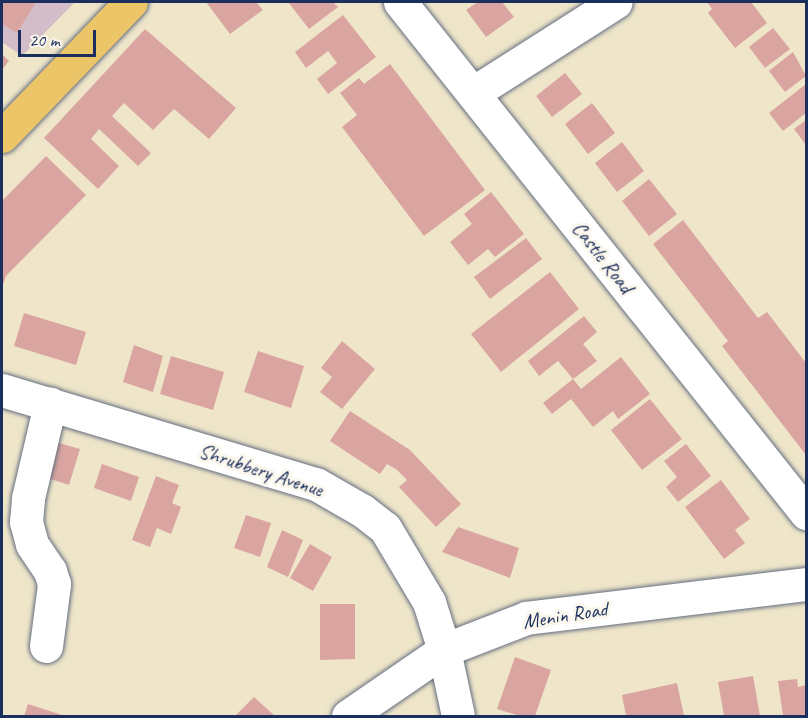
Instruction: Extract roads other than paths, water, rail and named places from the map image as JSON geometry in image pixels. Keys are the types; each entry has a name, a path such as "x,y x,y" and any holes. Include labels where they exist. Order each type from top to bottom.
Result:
{"main road":[{"path":"2,136 131,2"}],"street":[{"name":"Castle Road","path":"400,2 807,513"},
{"path":"473,93 616,2"},
{"name":"Shrubbery Avenue","path":"2,390 316,484 363,512 385,528 403,553 429,602 444,650 458,717"},
{"path":"46,646 54,584 50,571 32,544 26,522 28,498 50,404"},
{"name":"Menin Road","path":"348,717 444,650 526,618 807,584"}]}
